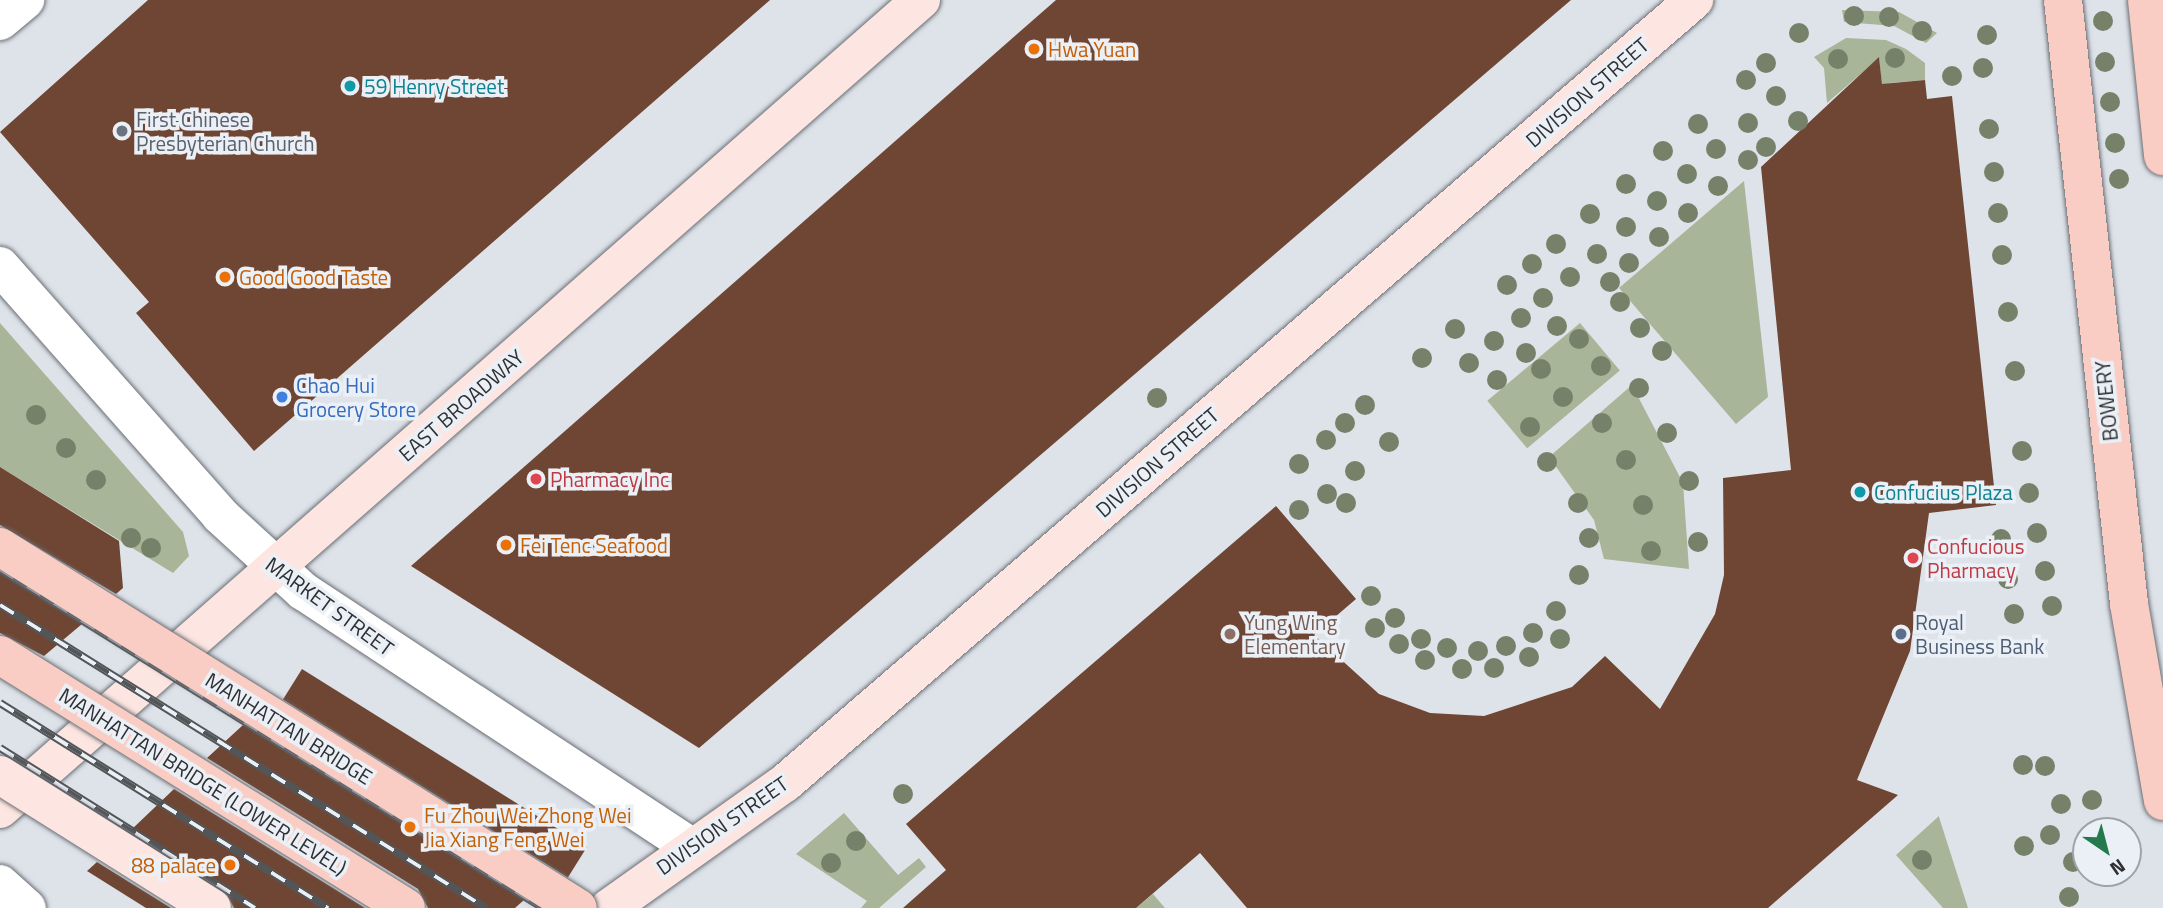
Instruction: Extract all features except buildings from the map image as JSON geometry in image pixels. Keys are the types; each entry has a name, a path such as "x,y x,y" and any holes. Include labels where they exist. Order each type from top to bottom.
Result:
{"main road":[{"name":"EAST BROADWAY","path":"0,808 921,0"},
{"name":"DIVISION STREET","path":"609,908 690,846 785,783 1694,0"},
{"name":"BOWERY","path":"2063,0 2153,682 2163,801"},
{"path":"2147,0 2163,156"},
{"name":"MANHATTAN BRIDGE","path":"0,547 578,908"},
{"name":"MANHATTAN BRIDGE (LOWER LEVEL)","path":"0,655 406,908"},
{"path":"0,775 212,908"}],"street":[{"path":"0,22 25,0"},
{"name":"MARKET STREET","path":"0,266 220,515 275,567 341,619 690,846"},
{"path":"0,884 27,908"}],"green space":[{"path":"1842,10 1899,12 1937,33 1926,43 1894,26 1844,22"},
{"path":"1846,38 1886,40 1906,49 1925,63 1925,80 1890,83 1884,103 1879,58 1827,103 1824,68 1814,57"},
{"path":"1744,181 1768,397 1736,424 1619,288"},
{"path":"0,323 183,532 189,556 173,573 0,467"},
{"path":"1580,323 1620,370 1527,448 1487,401"},
{"path":"1632,385 1683,483 1689,569 1604,559 1594,520 1549,457"},
{"path":"844,813 898,875 919,858 926,867 879,908 861,908 867,901 796,854"},
{"path":"1939,816 1968,908 1943,908 1896,855"},
{"path":"1153,894 1165,908 1136,908"}],"railway":[{"path":"0,569 543,908"},
{"path":"0,605 486,908"},
{"path":"0,703 328,908"},
{"path":"0,748 255,908"}],"place":[{"name":"Hwa Yuan","path":"1034,49"},
{"name":"59 Henry Street","path":"350,86"},
{"name":"First Chinese Presbyterian Church","path":"122,131"},
{"name":"Good Good Taste","path":"225,277"},
{"name":"Chao Hui Grocery Store","path":"282,397"},
{"name":"Pharmacy Inc","path":"536,479"},
{"name":"Confucius Plaza","path":"1860,492"},
{"name":"Fei Tenc Seafood","path":"506,545"},
{"name":"Confucious Pharmacy","path":"1913,558"},
{"name":"Yung Wing Elementary","path":"1230,634"},
{"name":"Royal Business Bank","path":"1901,634"},
{"name":"Fu Zhou Wei Zhong Wei Jia Xiang Feng Wei","path":"410,827"},
{"name":"88 palace","path":"230,865"}]}
